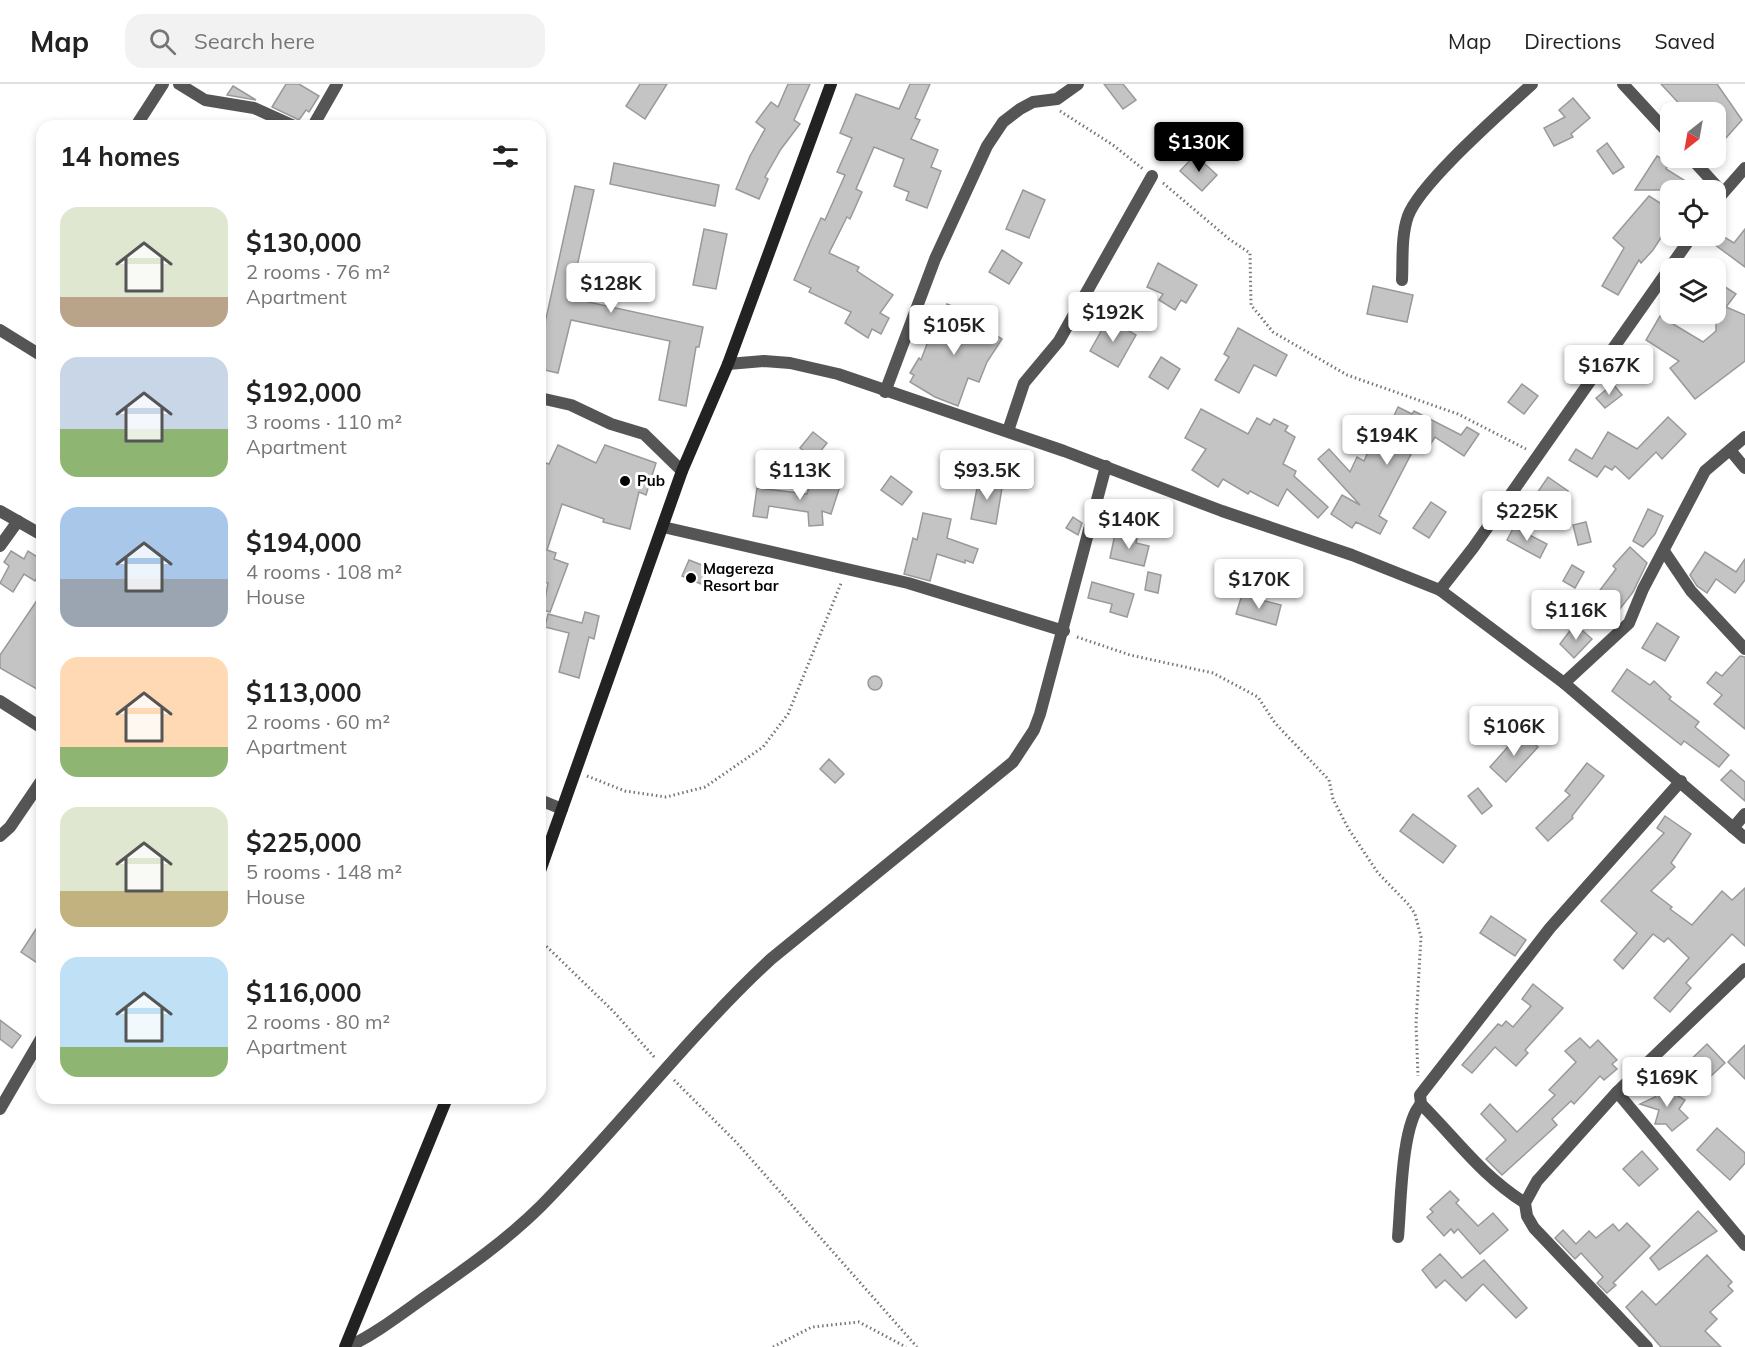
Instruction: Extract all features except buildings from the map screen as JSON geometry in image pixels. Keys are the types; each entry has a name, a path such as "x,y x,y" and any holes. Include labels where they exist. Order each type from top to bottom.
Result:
{"street":[{"path":"140,120 163,84"},
{"path":"179,84 205,100 254,108 281,120"},
{"path":"316,120 337,84"},
{"path":"546,854 682,471 728,364 831,84"},
{"path":"885,392 935,259 987,146 1003,122 1011,115 1033,102 1062,97 1078,84"},
{"path":"1402,280 1404,234 1409,214 1415,204 1451,163 1532,84"},
{"path":"1623,84 1660,124"},
{"path":"1726,188 1745,168"},
{"path":"1008,431 1024,383 1059,341 1152,176"},
{"path":"1440,590 1473,548 1536,454 1685,246"},
{"path":"0,330 36,352"},
{"path":"728,364 764,361 790,363 838,374 1106,466 1222,511 1372,563 1440,590 1564,683 1745,838"},
{"path":"546,399 571,405 611,424 644,434 682,471"},
{"path":"1564,683 1629,623 1643,589 1705,471 1745,437"},
{"path":"1730,450 1745,468"},
{"path":"346,1347 384,1327 467,1268 540,1206 665,1071 719,1008 771,958 1013,762 1035,730 1064,632 1106,466"},
{"path":"0,511 36,532"},
{"path":"0,546 18,521"},
{"path":"663,527 847,568 945,593 1064,632"},
{"path":"1664,551 1691,591 1745,649"},
{"path":"0,701 36,724"},
{"path":"1398,1237 1411,1119 1420,1100 1550,928 1681,781"},
{"path":"0,836 10,827 36,789"},
{"path":"546,802 562,809"},
{"path":"1733,828 1745,814"},
{"path":"1647,1347 1613,1308 1534,1228 1527,1216 1525,1203 1537,1181 1617,1092 1745,969"},
{"path":"0,1109 36,1047"},
{"path":"1617,1092 1745,1245"},
{"path":"1420,1100 1464,1154 1506,1191 1525,1203"},
{"path":"346,1347 445,1104"}],"path":[{"path":"1051,100 1068,118 1113,145 1250,253 1251,305 1273,332 1347,375 1458,414 1536,454"},
{"path":"574,772 625,791 666,797 705,787 764,747 788,714 847,568"},
{"path":"1064,632 1130,655 1213,673 1233,682 1257,697 1281,730 1329,780 1333,799 1348,828 1378,873 1409,905 1418,926 1421,937 1416,1043 1420,1100"},
{"path":"546,946 647,1046 665,1071 736,1142 917,1347"},
{"path":"773,1347 812,1327 859,1322 906,1347"}],"place":[{"name":"Pub","path":"625,481"},
{"name":"Magereza Resort bar","path":"691,578"}]}
